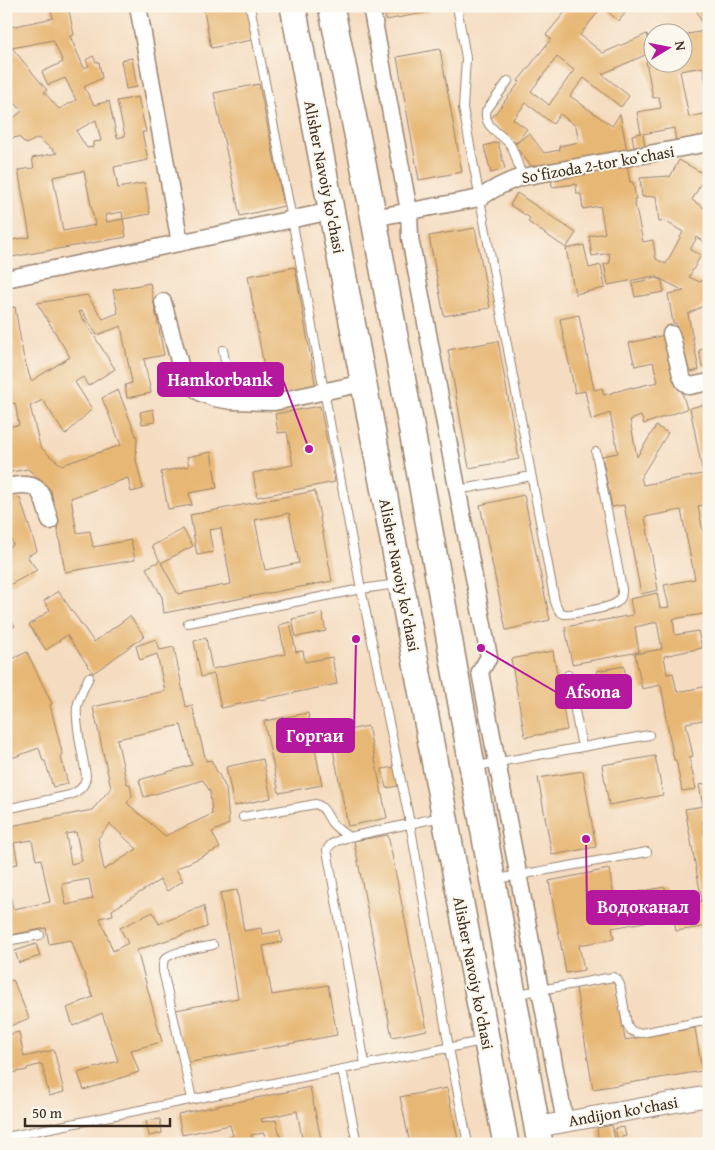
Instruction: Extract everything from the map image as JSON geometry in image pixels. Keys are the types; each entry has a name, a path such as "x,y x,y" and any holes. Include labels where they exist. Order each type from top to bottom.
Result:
{"main road":[{"name":"Alisher Navoiy ko'chasi","path":"293,6 506,1144"},
{"name":"Alisher Navoiy ko'chasi","path":"331,6 373,218 538,1135"}],"street":[{"path":"138,6 180,242"},
{"path":"371,6 409,211 410,238 489,656 480,672 565,1122"},
{"name":"Soʻfizoda 2-tor koʻchasi","path":"373,218 480,198 494,188 522,176 709,143"},
{"path":"6,279 332,211"},
{"path":"163,302 182,372 190,384 201,393 214,398 232,401 274,402 364,383"},
{"path":"671,334 684,382 690,386 709,382"},
{"path":"6,487 27,484 35,487 41,494 50,521"},
{"name":"Andijon ko'chasi","path":"538,1135 565,1122 709,1096"}],"lane":[{"path":"250,6 361,589 410,823 449,1048 468,1144"},
{"path":"457,6 466,58 463,108 555,602 558,610 564,614 608,607 616,604 622,597 596,452"},
{"path":"508,81 486,111 486,116 489,126 511,146 522,176"},
{"path":"223,350 232,401"},
{"path":"458,490 531,476"},
{"path":"188,624 361,589 401,583"},
{"path":"568,675 582,747"},
{"path":"6,809 70,795 77,792 86,781 77,709 80,695 88,677"},
{"path":"472,767 649,735"},
{"path":"243,817 316,804 321,805 333,824 349,837"},
{"path":"365,1064 327,850 329,845 349,837 445,816"},
{"path":"492,880 647,852"},
{"path":"6,941 40,936"},
{"path":"192,1099 163,971 163,963 165,958 172,954 213,945"},
{"path":"513,995 613,977 617,979 620,985 627,1024 629,1030 634,1033 709,1020"},
{"path":"6,1137 487,1040"},
{"path":"342,1068 357,1144"}],"building":[{"path":"50,6 68,6 74,35 70,36 84,68 89,66 86,60 93,56 96,62 99,62 102,78 84,87 94,105 109,101 117,138 125,136 117,101 138,97 146,132 142,132 148,160 114,167 118,188 145,183 150,214 123,219 126,237 6,258 6,216 12,240 30,237 18,170 34,168 32,158 57,153 38,138 26,144 19,137 6,139 6,120 9,118 11,120 22,111 6,93 6,28 53,18","holes":["53,40 63,62 42,72 48,85 65,78 76,100 59,109 44,92 47,90 12,48","96,120 101,141 93,142 93,147 87,148 76,131","84,171 95,225 63,231 53,177","122,212 123,219 107,222 105,215"]},
{"path":"203,6 250,6 257,39 211,48"},
{"path":"383,6 428,6 429,12 386,20"},
{"path":"570,6 627,6 629,8 619,21 602,7 580,35 603,53 642,36 642,56 602,74 629,96 621,107 584,78 570,96 612,126 620,114 627,151 536,172 514,145 529,133 544,153 560,150 559,146 579,142 576,126 560,114 553,124 526,103 513,119 527,129 516,143 489,121 551,39 546,35","holes":["557,57 574,70 549,105 531,91"]},
{"path":"695,6 709,6 709,93 703,67 692,69 692,33 705,31"},
{"path":"440,49 462,172 419,180 397,57"},
{"path":"132,58 137,87 126,89 121,60"},
{"path":"648,72 680,72 689,117 709,113 709,137 676,143 674,128 643,134 645,146 634,147 632,135 641,133 637,112 661,108 659,97 653,98"},
{"path":"259,84 284,206 240,216 214,93"},
{"path":"498,142 505,169 491,173 484,146"},
{"path":"679,160 706,175 692,200 709,211 709,245 696,237 690,250 701,255 689,277 700,282 709,277 709,297 704,299 707,304 688,314 699,370 686,373 676,323 673,323 668,294 684,291 655,276 608,285 604,264 610,263 609,253 592,256 589,236 605,233 600,206 583,209 581,194 577,194 576,184 552,187 551,175 627,165 630,182 633,182 636,199 634,199 643,242 653,240 656,259 666,264 683,232 665,221 659,222 656,196 642,197 640,178 670,177"},
{"path":"517,193 576,233 566,248 528,222 530,218 510,205"},
{"path":"475,228 490,308 444,316 429,236"},
{"path":"584,245 589,268 601,265 605,288 575,294 566,249"},
{"path":"295,267 316,388 269,396 248,276"},
{"path":"657,278 662,281 664,292 635,297 632,283"},
{"path":"150,283 164,355 144,359 151,393 127,398 125,385 132,383 121,326 97,335 82,311 79,312 115,369 88,386 83,377 75,382 92,409 65,435 43,400 30,406 40,446 62,465 121,445 102,398 118,390 137,438 136,460 143,489 131,492 128,478 71,498 77,533 90,531 93,547 131,540 135,560 65,572 51,490 28,469 6,473 6,427 19,425 15,403 6,405 6,308 15,307 23,354 31,381 70,357 37,303 87,295 103,319 118,313 113,290"},
{"path":"579,315 594,390 602,388 604,395 658,382 653,362 635,366 629,343 665,335 679,389 681,389 687,409 644,424 641,416 630,420 637,457 656,426 668,433 641,477 643,485 703,474 690,408 706,404 705,400 709,399 709,504 698,506 709,562 709,613 673,619 675,635 698,631 702,648 664,656 667,674 673,673 677,692 709,686 709,719 686,723 693,756 689,757 696,789 682,791 676,760 674,760 661,685 642,689 635,654 662,649 657,622 635,627 639,652 572,664 565,627 633,615 630,599 657,593 660,608 669,607 664,585 695,579 681,510 645,517 658,590 641,594 624,505 612,507 602,456 618,453 610,413 591,420 585,391 575,393 560,319"},
{"path":"498,341 519,459 469,468 448,350"},
{"path":"709,348 709,366 702,367 699,350"},
{"path":"320,406 335,482 257,497 253,473 293,465 287,432 278,433 275,414"},
{"path":"153,409 155,422 142,424 140,412"},
{"path":"211,452 217,488 189,493 192,505 168,509 161,472 189,466 187,457"},
{"path":"315,491 332,581 164,613 162,597 146,568 160,561 152,546 183,529 193,546 161,563 178,594 231,584 221,528 209,530 213,552 197,555 190,515","holes":["289,513 299,563 265,570 255,520"]},
{"path":"524,495 550,620 506,630 480,505"},
{"path":"20,498 37,551 27,556 37,570 6,587 6,548 13,545 6,524 6,500"},
{"path":"58,591 94,642 130,616 144,636 93,673 67,635 46,650 29,625 50,610 44,601"},
{"path":"6,613 15,626 6,632"},
{"path":"322,613 326,631 296,637 292,619"},
{"path":"290,622 296,652 303,651 305,662 332,657 337,684 221,708 214,674 201,677 194,641 206,638 212,669 285,654 279,625"},
{"path":"156,639 160,650 174,647 186,707 192,705 206,761 211,760 226,788 229,824 212,832 220,848 176,869 183,881 167,891 160,880 112,910 113,915 100,918 113,951 128,943 120,928 153,912 159,924 204,906 207,927 137,950 162,1042 131,1050 139,1072 84,1090 78,1073 118,1061 102,1013 73,1026 67,1008 93,997 71,940 49,944 46,928 6,936 6,879 13,909 50,902 41,859 36,860 32,840 14,843 18,864 6,866 6,827 92,810 111,788 93,707 165,691 157,654 140,660 136,646","holes":["181,725 192,765 139,780 144,797 203,780 210,792 212,814 165,836 127,803 132,796 130,784 127,784 117,739","110,824 137,849 104,870 98,838","76,832 82,861 71,864 66,834","89,879 93,899 66,905 62,884"]},
{"path":"553,651 567,730 525,737 511,659"},
{"path":"27,652 52,704 50,705 68,784 53,787 39,748 6,760 6,653 10,660"},
{"path":"624,666 629,695 603,700 597,671"},
{"path":"308,713 322,785 279,793 264,721"},
{"path":"368,726 387,818 348,826 330,734"},
{"path":"655,756 663,795 609,805 602,765"},
{"path":"263,759 271,798 234,806 226,767"},
{"path":"394,767 398,786 386,788 382,769"},
{"path":"583,771 596,847 552,855 538,778"},
{"path":"709,783 709,819 702,820 706,844 709,844 709,932 707,926 676,931 672,907 702,901 685,809 703,806 699,785"},
{"path":"388,835 427,1030 392,1037 354,841"},
{"path":"609,869 614,896 665,887 671,917 612,928 614,939 579,945 584,970 566,973 549,881"},
{"path":"237,890 244,931 261,928 262,934 280,931 282,942 263,946 272,995 328,985 337,1035 186,1063 176,1010 238,998 220,893"},
{"path":"36,944 40,956 19,963 15,951"},
{"path":"13,980 29,1018 6,1028 6,983"},
{"path":"615,981 625,1040 695,1028 702,1071 593,1089 576,988"},
{"path":"19,1032 24,1057 54,1050 64,1092 49,1096 42,1064 27,1068 27,1070 6,1074 6,1035"},
{"path":"310,1087 322,1144 303,1144 297,1111 261,1119 262,1122 276,1120 281,1144 268,1144 264,1133 251,1135 253,1144 207,1144 233,1136 230,1125 182,1135 178,1114"},
{"path":"447,1088 459,1144 410,1144 400,1097"},
{"path":"160,1119 162,1133 149,1136 146,1121"},
{"path":"612,1125 616,1144 599,1144 597,1128"},
{"path":"624,1127 626,1136 617,1138 615,1128"}],"place":[{"name":"Hamkorbank","path":"309,449"},
{"name":"Горгаи","path":"356,639"},
{"name":"Afsona","path":"481,648"},
{"name":"Водоканал","path":"586,839"}]}
